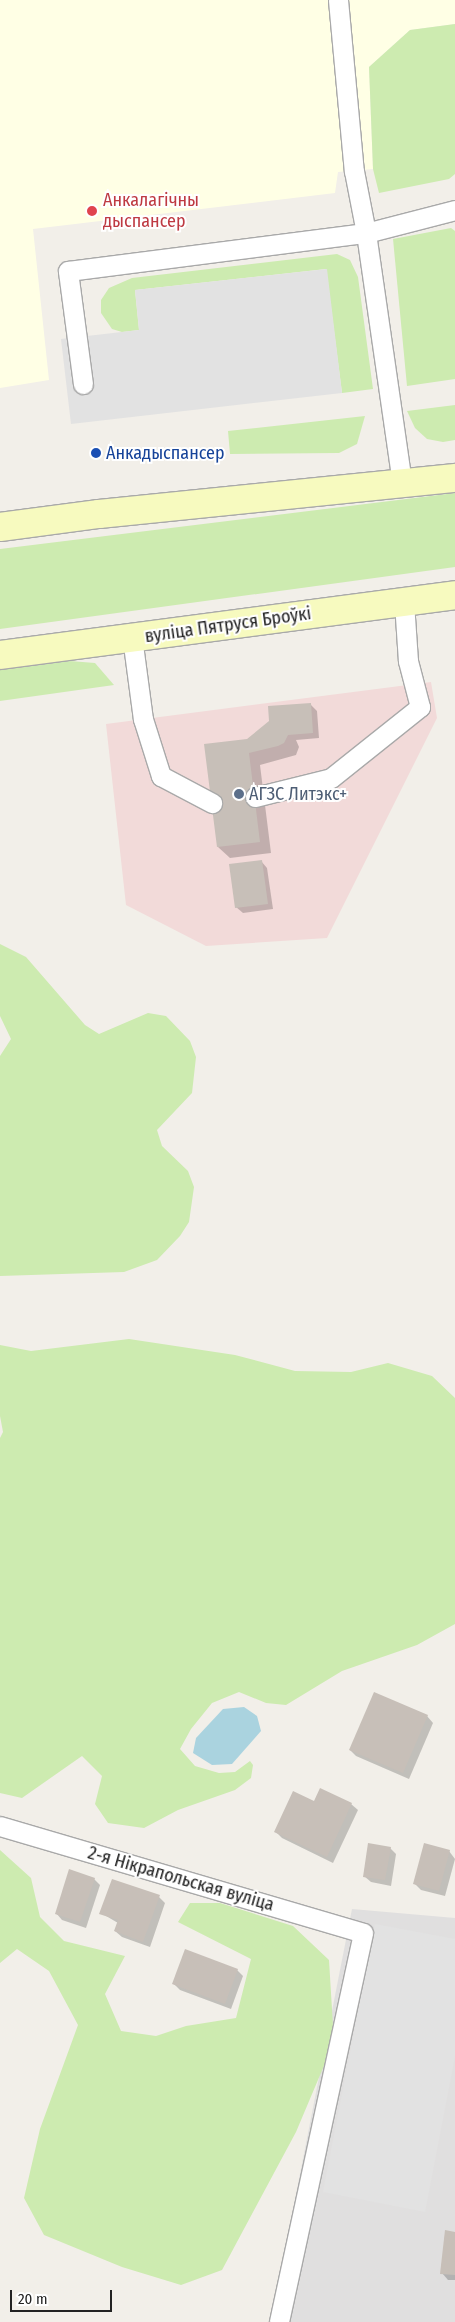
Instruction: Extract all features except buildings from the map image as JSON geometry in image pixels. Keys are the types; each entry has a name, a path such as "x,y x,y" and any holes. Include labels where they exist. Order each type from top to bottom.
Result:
{"main road":[{"path":"0,527 100,514 455,478"},
{"name":"вуліца Пятруся Броўкі","path":"0,654 455,595"}],"lane":[{"path":"338,0 354,172 366,233 402,483"},
{"path":"83,384 68,271 366,233 455,210"},
{"path":"255,797 331,778 420,707 408,661 404,602"},
{"path":"132,637 144,719 161,776 212,803"},
{"name":"2-я Нікрапольская вуліца","path":"0,1826 363,1933 279,2322"}],"shaded area":[{"name":"Анкалагічны дыспансер","path":"0,0 455,0 455,24 410,30 369,67 373,169 338,172 335,193 33,229 49,380 0,388"},
{"path":"327,269 342,393 71,424 61,339 139,330 135,290"},
{"path":"431,682 437,718 327,938 206,946 126,905 106,724"},
{"path":"352,1909 455,1918 455,2322 271,2322"},
{"path":"375,1924 455,1939 455,2056 425,2212 323,2192"}],"green space":[{"path":"455,24 455,174 449,179 379,193 373,169 369,67 410,30"},
{"path":"451,228 455,231 455,379 407,386 393,239"},
{"path":"337,254 350,260 358,277 373,389 342,393 326,269 135,290 139,330 122,332 112,329 101,313 101,300 109,288 132,278"},
{"path":"455,405 455,440 443,442 427,439 415,428 407,411"},
{"path":"365,416 357,444 339,453 230,454 228,431"},
{"path":"455,493 455,567 0,629 0,549"},
{"path":"70,661 95,663 114,685 0,701 0,670"},
{"path":"0,944 26,957 85,1025 99,1034 148,1013 166,1016 190,1041 196,1057 192,1093 157,1130 162,1146 188,1171 194,1187 189,1222 180,1236 157,1260 124,1272 0,1276 0,1056 11,1039 0,1016"},
{"path":"129,1339 235,1355 295,1371 351,1372 388,1363 432,1376 455,1398 455,1624 417,1645 342,1671 286,1705 266,1703 239,1692 212,1703 191,1729 180,1749 195,1766 219,1773 235,1772 250,1761 253,1765 251,1778 235,1790 178,1810 144,1828 108,1823 95,1804 102,1776 82,1756 22,1798 0,1793 0,1438 3,1432 0,1416 0,1345 31,1351"},
{"path":"0,1850 31,1878 40,1917 64,1941 125,1956 105,1994 121,2031 156,2036 186,2026 236,2018 251,1959 178,1922 190,1903 220,1903 293,1926 329,1960 334,2042 296,2132 222,2270 181,2285 122,2267 44,2235 24,2198 40,2129 78,2025 49,1971 17,1949 0,1963"}],"water":[{"path":"244,1707 257,1716 261,1731 232,1764 212,1765 193,1753 196,1738 223,1709"}],"place":[{"name":"Анкалагічны дыспансер","path":"92,211"},
{"name":"Анкадыспансер","path":"96,453"},
{"name":"АГЗС Литэкс+","path":"239,794"}]}
